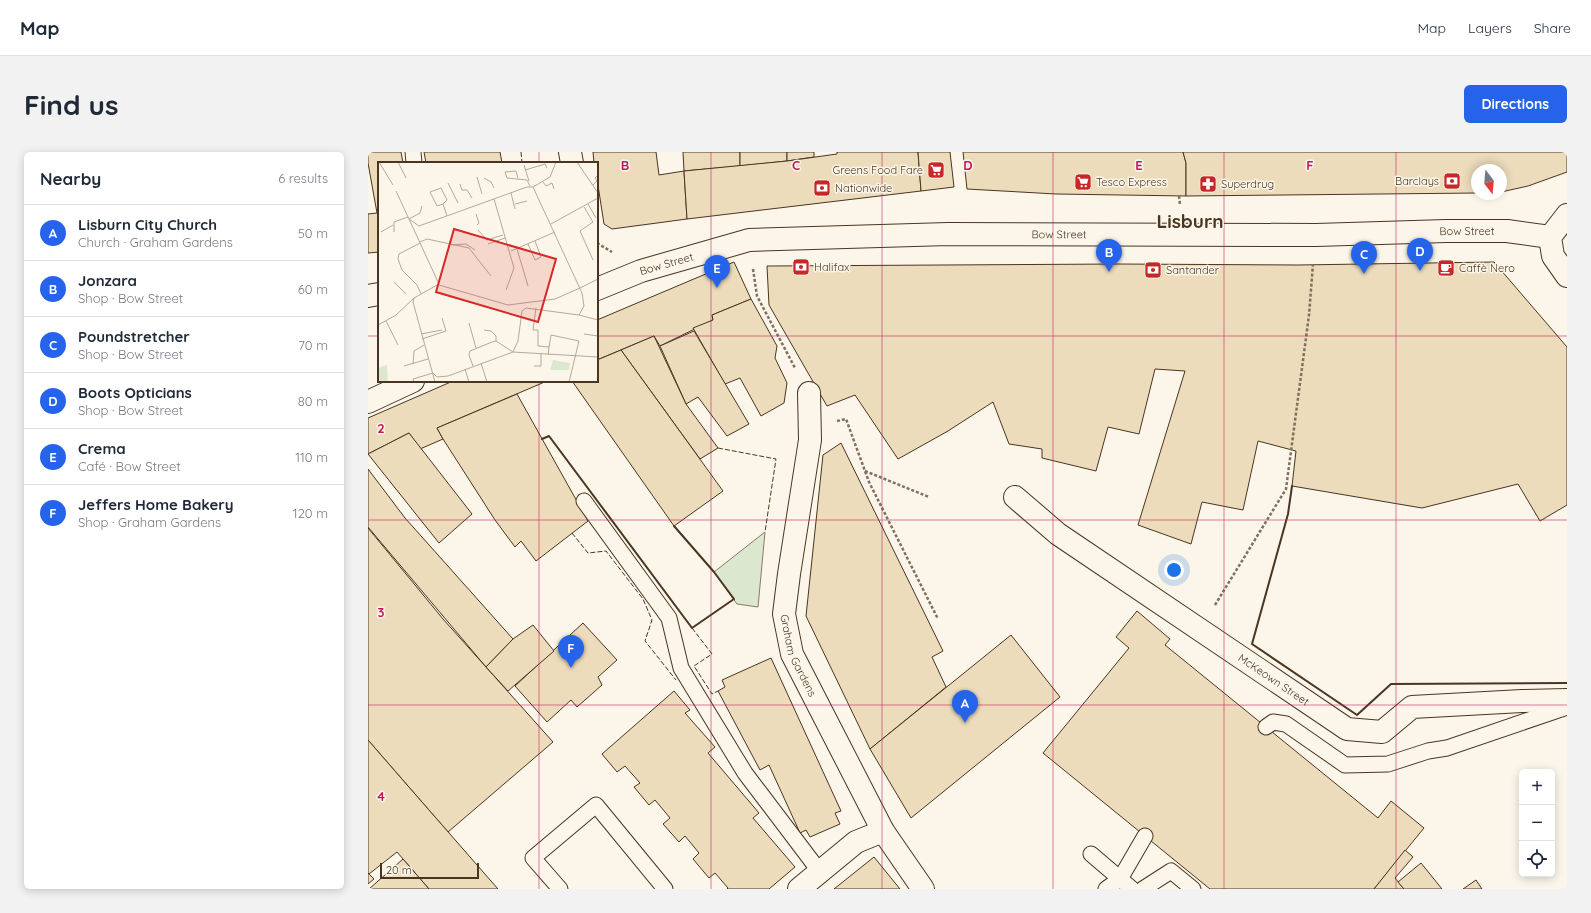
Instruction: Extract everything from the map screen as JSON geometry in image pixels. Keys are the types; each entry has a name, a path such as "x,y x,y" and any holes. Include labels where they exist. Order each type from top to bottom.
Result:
{"street":[{"path":"570,152 572,162"},
{"path":"1567,216 1550,237 1553,256 1567,276"},
{"name":"Bow Street","path":"598,289 641,271 749,240 956,234 1316,235 1446,231 1507,231 1550,237"},
{"path":"368,296 378,294"},
{"path":"368,402 411,382"},
{"name":"Graham Gardens","path":"809,393 810,440 784,614 792,654 883,831 923,889"},
{"name":"McKeown Street","path":"1015,497 1058,534 1347,729 1382,732 1412,707 1567,700"},
{"path":"799,889 856,842 883,831"}],"lane":[{"path":"413,152 414,162"},
{"path":"584,501 669,618 681,668 745,773 820,872"},
{"path":"1266,727 1273,722 1286,724 1344,765 1388,764 1428,751 1447,748 1567,707"},
{"path":"560,889 533,858 596,805 665,889"},
{"path":"1106,889 1120,879 1145,836"},
{"path":"1091,854 1132,889"},
{"path":"1143,889 1171,871 1193,889"}],"path":[{"path":"1200,629 1286,489 1309,315 1316,235"},
{"path":"749,240 757,296 809,393"},
{"path":"809,428 846,419 869,482 938,619"},
{"path":"865,470 929,497"}],"green space":[{"path":"765,532 758,607 737,604 714,572"}],"building":[{"path":"368,152 401,152 403,162 378,162 378,252 368,253 368,214 377,213 368,163"},
{"path":"424,152 500,152 502,162 426,162"},
{"path":"593,152 656,152 659,175 684,171 687,219 612,229 604,224 598,185 598,162 594,162"},
{"path":"683,152 740,152 740,166 684,171"},
{"path":"740,152 787,152 787,161 740,166"},
{"path":"787,152 814,152 814,157 787,161"},
{"path":"837,152 918,152 921,191 687,219 684,171 787,161 837,154"},
{"name":"Greens Food Fare","path":"918,152 950,152 954,187 921,191"},
{"path":"963,152 1183,152 1186,163 1186,196 1056,194 967,189"},
{"path":"1183,152 1567,152 1567,172 1528,186 1507,191 1507,164 1471,164 1471,193 1186,196 1186,163"},
{"path":"734,262 751,299 712,315 713,320 660,346 654,336 598,360 598,320"},
{"path":"1494,262 1567,347 1567,505 1540,521 1518,484 1422,508 1292,486 1296,451 1258,441 1243,510 1202,502 1191,544 1138,525 1185,371 1155,369 1139,434 1108,427 1096,471 1042,458 1042,449 1009,444 993,402 948,431 898,459 855,395 827,406 769,305 767,266 1118,264 1298,265"},
{"path":"751,299 777,346 775,358 787,383 784,403 761,416 740,378 725,384 693,328 713,320 712,315"},
{"path":"694,331 749,424 727,436 698,397 686,404 660,346"},
{"path":"654,336 686,404 718,448 700,459 621,350"},
{"path":"621,350 723,491 674,526 573,382 598,382 598,360"},
{"path":"451,382 545,382 437,428 443,439 420,449 409,433 368,454 368,418"},
{"path":"517,394 588,521 536,561 521,541 515,547 495,520 437,428"},
{"path":"409,433 472,514 439,543 368,454"},
{"path":"841,443 943,651 932,657 946,687 870,749 806,616 823,455"},
{"path":"368,469 405,518 513,639 486,667 368,527"},
{"path":"368,528 443,619 553,742 448,832 368,740"},
{"path":"1137,611 1170,639 1165,645 1378,818 1391,801 1424,828 1374,889 1210,889 1043,753 1129,648 1116,637"},
{"path":"583,623 617,660 598,677 602,685 577,707 571,700 547,722 515,686"},
{"path":"533,625 554,651 508,691 486,667 513,639"},
{"path":"1011,635 1060,697 911,818 870,749"},
{"path":"771,658 841,811 835,813 840,824 810,837 806,830 800,833 769,765 760,770 718,691 725,687 722,680"},
{"path":"674,691 690,710 685,713 715,747 708,753 759,813 753,818 795,867 769,889 727,889 728,888 715,873 709,878 693,859 699,853 685,836 679,842 663,824 670,818 655,800 649,805 634,787 640,783 625,766 617,772 602,754"},
{"path":"368,740 498,889 429,889 397,852 369,874 368,873"},
{"path":"1405,850 1413,857 1395,878 1404,889 1374,889"},
{"path":"874,857 900,889 834,889"},
{"path":"403,859 429,889 369,889"},
{"path":"1421,863 1442,889 1404,889 1398,882"},
{"path":"368,873 374,879 368,884"},
{"path":"1476,880 1482,889 1463,889"}],"fence":[{"path":"521,152 522,162"},
{"path":"718,448 776,459 765,532"},
{"path":"572,533 588,553 606,551 643,599 652,620 645,641 676,680"},
{"path":"692,628 712,654 694,666 712,694 718,691"}],"wall":[{"path":"542,439 549,436 692,628 734,599 714,572 674,526"},
{"path":"1292,486 1288,514 1252,644 1357,715 1391,684 1567,683"}],"place":[{"name":"Greens Food Fare","path":"936,170"},
{"name":"Barclays","path":"1452,181"},
{"name":"Tesco Express","path":"1083,182"},
{"name":"Superdrug","path":"1208,184"},
{"name":"Nationwide","path":"822,188"},
{"name":"Halifax","path":"801,267"},
{"name":"Caffè Nero","path":"1446,268"},
{"name":"Santander","path":"1153,270"},
{"name":"Boots Opticians","path":"1420,271"},
{"name":"Jonzara","path":"1109,272"},
{"name":"Poundstretcher","path":"1364,274"},
{"name":"Crema","path":"717,288"},
{"name":"Jeffers Home Bakery","path":"571,668"},
{"name":"Lisburn City Church","path":"965,723"}],"district":[{"name":"Lisburn","path":"1190,221"}]}
